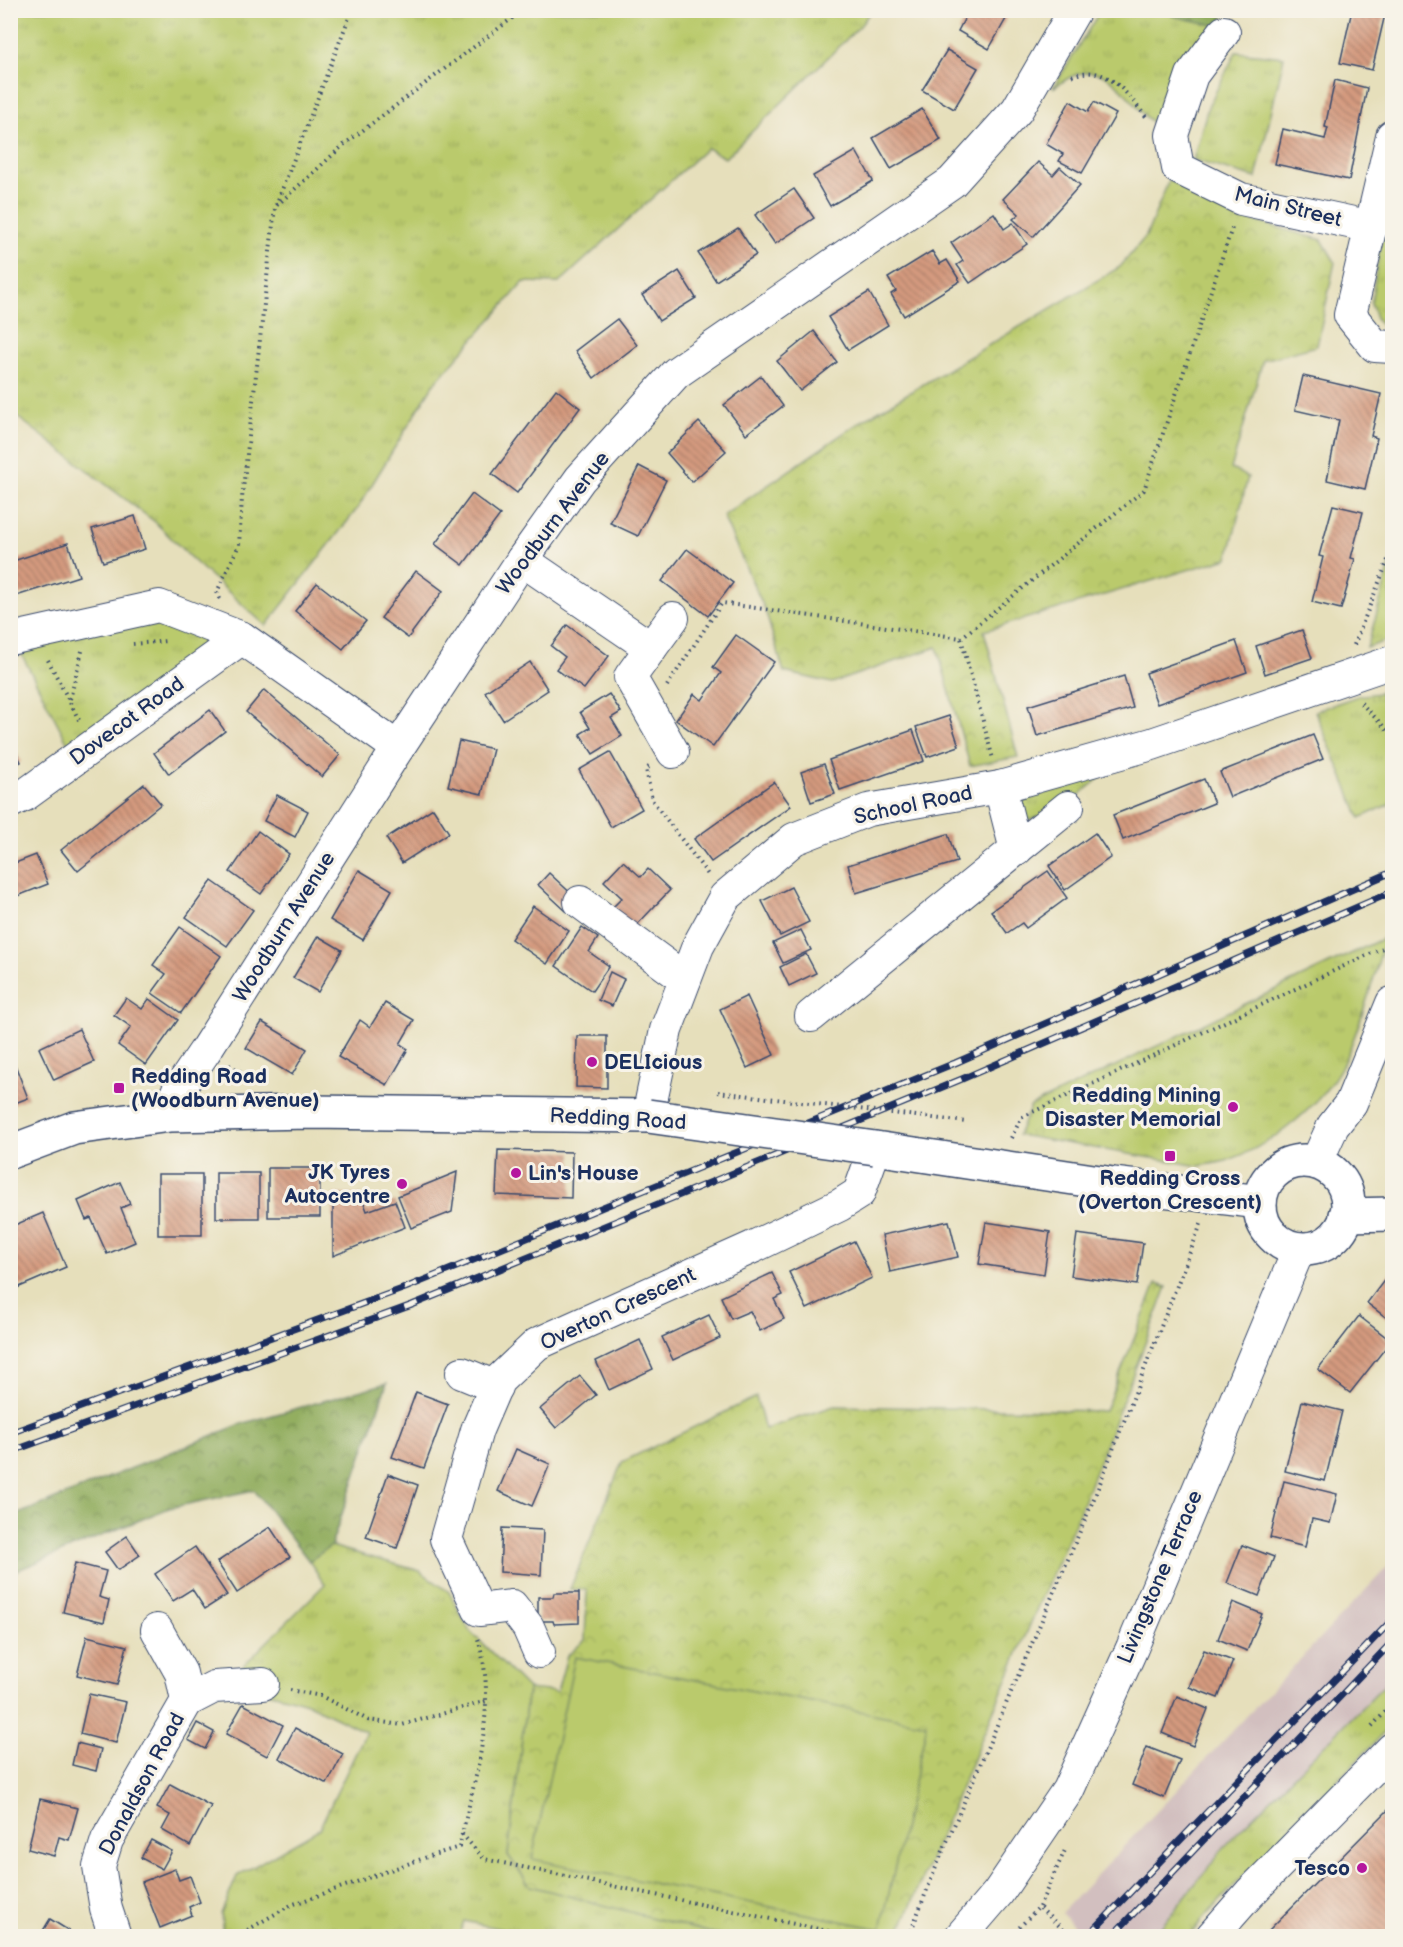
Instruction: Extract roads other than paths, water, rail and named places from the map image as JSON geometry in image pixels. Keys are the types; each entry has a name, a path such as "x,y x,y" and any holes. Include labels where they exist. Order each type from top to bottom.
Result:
{"main road":[{"name":"Redding Road","path":"10,1152 74,1128 170,1115 309,1112 648,1116 1211,1197 1260,1202"},
{"path":"1301,1161 1316,1162 1329,1169 1340,1179 1346,1192 1348,1208 1345,1221 1337,1234 1327,1243 1313,1248 1299,1249 1285,1245 1273,1237 1260,1212 1260,1202 1265,1184 1274,1172 1287,1164 1301,1161"},
{"path":"1346,1215 1392,1214"}],"street":[{"name":"Woodburn Avenue","path":"170,1115 177,1092 212,1041 398,748 522,560 580,478 676,373 952,182 1017,110 1075,10"},
{"name":"Main Street","path":"1224,32 1192,75 1172,135 1178,168 1241,199 1372,227"},
{"name":"Main Street","path":"1392,136 1350,315 1375,346 1392,348"},
{"path":"522,560 651,648"},
{"path":"10,639 159,606 240,637 398,748"},
{"path":"673,618 630,678 673,752"},
{"name":"Dovecot Road","path":"10,802 25,795 240,637"},
{"name":"School Road","path":"648,1116 666,1030 698,946 726,897 794,839 868,810 1000,787 1152,744 1392,662"},
{"name":"School Road","path":"1000,787 1016,850"},
{"path":"811,1016 1068,807"},
{"path":"580,902 685,979"},
{"path":"1316,1162 1333,1126 1382,1058 1392,1003"},
{"name":"Overton Crescent","path":"539,1652 528,1627 512,1606 479,1610 446,1569 446,1539 477,1431 498,1381 537,1344 753,1247 840,1205 859,1193 875,1148"},
{"name":"Livingstone Terrace","path":"961,1936 998,1893 1068,1790 1132,1647 1299,1249"},
{"path":"462,1372 496,1387"},
{"name":"Donaldson Road","path":"157,1630 181,1673 187,1701"},
{"name":"Donaldson Road","path":"115,1936 106,1909 99,1866 107,1840 187,1701 214,1687 262,1684"},
{"path":"1212,1936 1250,1893 1392,1749"}],"railway":[{"path":"10,1433 405,1288 955,1063 1392,872"},
{"path":"10,1452 412,1305 962,1079 1392,892"},
{"path":"1088,1936 1392,1620"},
{"path":"1112,1936 1392,1642"}],"place":[{"name":"DELIcious","path":"592,1062"},
{"name":"Redding Road (Woodburn Avenue)","path":"119,1088"},
{"name":"Redding Mining Disaster Memorial","path":"1233,1107"},
{"name":"Redding Cross (Overton Crescent)","path":"1170,1156"},
{"name":"Lin's House","path":"516,1173"},
{"name":"JK Tyres Autocentre","path":"402,1184"},
{"name":"Tesco","path":"1362,1868"}]}
